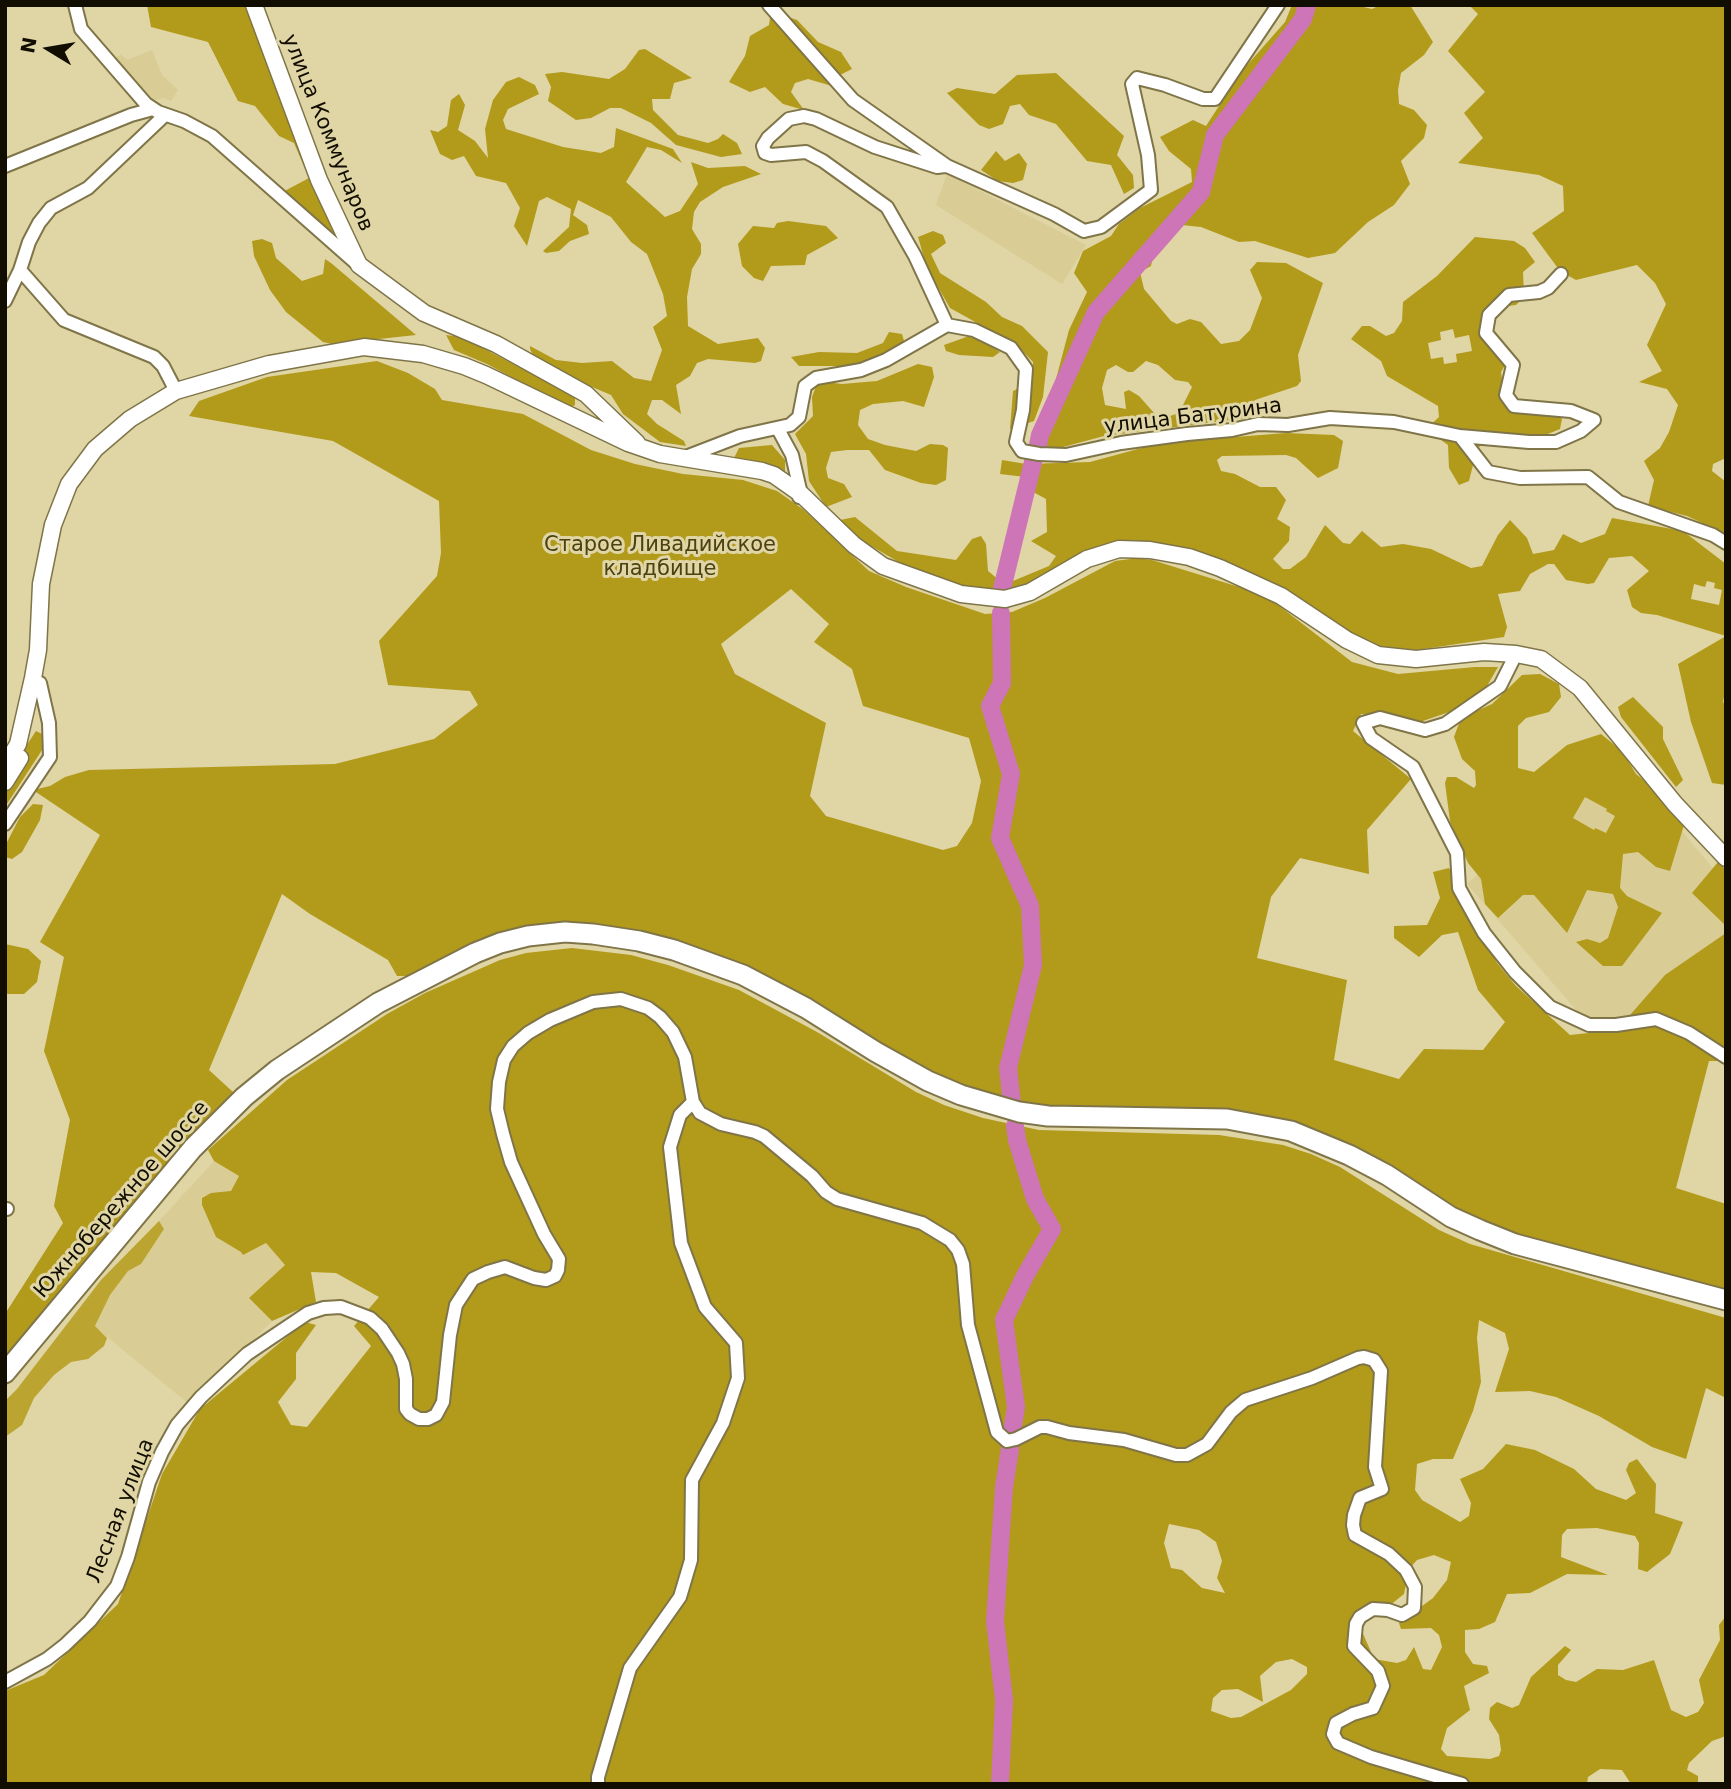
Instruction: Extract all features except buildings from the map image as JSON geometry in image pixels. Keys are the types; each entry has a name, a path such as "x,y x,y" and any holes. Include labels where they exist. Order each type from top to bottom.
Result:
{"highway":[{"name":"Южнобережное шоссе","path":"5,1373 244,1097 277,1070 407,987 500,943 541,934 586,933 639,941 674,950 743,975 806,1008 928,1082 972,1099 1019,1112 1048,1116 1227,1119 1291,1131 1387,1175 1451,1217 1515,1244 1726,1300"},
{"name":"Южнобережное шоссе","path":"5,1383 196,1151 250,1103 284,1076 407,997 469,964 549,941 581,942 668,960 738,985 774,1001 922,1089 955,1104 988,1114 1041,1123 1220,1126 1256,1131 1314,1149 1474,1237 1510,1250 1726,1308"}],"main road":[{"name":"улица Коммунаров","path":"254,5 319,180 359,265 424,313 496,344 581,391 635,449"},
{"path":"5,782 26,746 36,680 41,584 53,525 69,484 95,449 121,426 178,394 269,365 364,347 423,354 486,375 572,420 665,461 750,477 799,497"},
{"path":"572,420 581,412 581,391"},
{"path":"635,449 762,471 786,481 799,497 854,545 883,566 961,594 1005,599 1030,592 1087,559 1119,548 1150,550 1189,557 1220,568 1281,596 1347,640 1378,654 1416,659 1485,652 1541,659 1580,688 1675,804 1726,858"},
{"path":"665,461 683,458"},
{"path":"5,766 18,744 29,696 36,680"}],"street":[{"path":"75,5 82,29 139,97 153,109 212,136 359,265"},
{"path":"769,5 853,100 947,166 1084,230 1101,227 1151,190 1149,155 1132,84 1138,78 1203,99 1215,99 1278,5"},
{"path":"5,166 131,115 153,109"},
{"path":"5,301 20,270 29,242 51,208 88,188 166,115"},
{"path":"683,458 761,430 790,425 799,417 805,386 816,378 874,365 947,325 915,256 887,207 806,152 771,155 765,153 763,146 768,138 789,119 804,116 897,155 937,167 947,166"},
{"path":"20,270 64,320 154,357 163,366 178,394"},
{"path":"1460,436 1556,442 1581,431 1594,419 1571,411 1514,406 1506,395 1513,365 1486,333 1489,315 1510,295 1539,292 1548,288 1561,274"},
{"name":"улица Батурина","path":"947,325 974,330 1011,348 1026,369 1023,410 1016,442 1022,451 1066,455 1187,433 1232,430 1258,424 1288,425 1330,418 1394,422 1460,436"},
{"path":"778,429 792,455 799,497"},
{"path":"1460,436 1488,472 1520,478 1588,477 1619,502 1713,535 1726,543"},
{"path":"1515,656 1500,686 1445,724 1424,730 1380,718 1363,723 1371,738 1413,767 1457,853 1459,888 1484,933 1515,972 1550,1007 1589,1025 1616,1025 1656,1019 1689,1033 1726,1057"},
{"path":"5,824 50,757 49,723 36,680"},
{"name":"Лесная улица","path":"5,1682 47,1659 103,1606 121,1576 149,1482 176,1427 201,1397 247,1354 308,1313 341,1307 355,1311 370,1318 382,1329 398,1353 406,1379 406,1409 410,1414 428,1419 436,1415 443,1402 456,1305 473,1279 505,1267 534,1278 546,1280 555,1276 559,1259 544,1234 511,1162 497,1109 504,1060 513,1046 550,1020 593,1002 621,999 638,1003 660,1017 677,1039 685,1057 693,1102"},
{"path":"598,1784 630,1668 680,1597 691,1560 692,1480 723,1423 738,1378 736,1343 705,1307 681,1243 670,1147 680,1115 693,1102 707,1118 764,1136 837,1199 922,1223 950,1240 958,1250 963,1264 968,1325 997,1433 1007,1441 1040,1427 1047,1427 1069,1433 1124,1440 1176,1455 1187,1455 1207,1444 1219,1425 1245,1400 1312,1378 1358,1358 1374,1360 1381,1371 1375,1467 1382,1489 1360,1498 1353,1525 1355,1535 1389,1554 1406,1570 1415,1587 1413,1608 1402,1615 1373,1609 1360,1617 1356,1624 1354,1646 1378,1671 1383,1686 1373,1708 1336,1723 1333,1734 1338,1743 1371,1757 1462,1784"}],"shaded area":[{"path":"152,50 162,75 178,90 171,101 163,98 147,102 112,60 121,54 127,60"},
{"path":"947,174 1086,245 1062,284 936,205"},
{"path":"1617,753 1726,884 1726,941 1652,1017 1583,1018 1467,884"},
{"path":"214,1161 239,1176 231,1191 204,1196 202,1205 216,1237 243,1255 266,1243 285,1265 249,1298 272,1321 189,1404 95,1327 110,1295 128,1271 141,1264 164,1229 159,1221"},
{"path":"159,1221 164,1229 141,1264 128,1271 110,1295 95,1326 107,1338 104,1346 88,1359 71,1362 54,1375 34,1398 22,1425 5,1437 5,1401 101,1280"}],"green space":[{"path":"147,5 245,5 319,180 359,265 279,194 309,178 294,143 279,136 255,106 238,101 208,42 151,27"},
{"path":"1292,5 1355,5 1372,9 1380,5 1410,5 1433,42 1424,55 1401,73 1398,90 1399,104 1414,110 1427,125 1424,138 1401,161 1410,184 1394,205 1368,222 1335,253 1308,258 1255,241 1239,242 1201,227 1171,224 1158,233 1151,266 1140,272 1144,289 1171,321 1177,324 1190,319 1201,322 1221,344 1239,341 1250,330 1262,298 1250,270 1257,262 1286,263 1323,283 1298,355 1301,381 1297,386 1255,400 1247,418 1104,436 1052,450 1046,447 1045,437 1056,379 1069,330 1087,292 1074,273 1083,251 1111,236 1119,224 1140,208 1192,182 1191,169 1169,151 1160,137 1193,120 1206,126 1241,72 1285,22","holes":["1146,361 1158,365 1175,380 1188,382 1192,387 1179,413 1167,417 1155,414 1139,396 1129,390 1124,392 1126,409 1105,405 1102,388 1107,370 1116,365 1133,372"]},
{"path":"1469,5 1726,5 1726,458 1713,464 1712,471 1726,482 1726,534 1687,516 1648,506 1654,480 1644,461 1660,448 1669,432 1678,405 1667,389 1639,382 1662,371 1647,345 1666,304 1655,283 1637,265 1576,280 1560,271 1532,233 1564,211 1563,186 1539,175 1458,163 1483,138 1464,113 1485,92 1448,51 1478,14"},
{"path":"771,11 797,20 818,42 841,52 852,69 836,77 832,86 808,79 795,83 791,92 804,110 783,104 765,87 750,92 729,82 745,56 750,36 769,25"},
{"path":"645,49 692,78 674,83 670,99 652,99 653,110 678,135 708,143 723,134 737,143 742,154 721,157 676,145 651,123 621,108 610,108 591,118 576,120 548,101 551,87 545,74 562,72 609,79 625,69 639,50"},
{"path":"1056,73 1124,136 1117,155 1133,175 1134,188 1124,194 1111,165 1087,161 1056,124 1029,115 1020,104 1010,106 1003,124 989,129 979,125 947,93 957,88 995,94 1017,75"},
{"path":"519,77 535,85 539,94 508,109 503,120 506,129 563,147 601,153 614,147 616,128 673,149 682,163 661,150 647,147 626,182 665,217 680,211 698,184 691,162 708,168 745,166 761,174 723,187 700,202 694,212 692,229 701,244 701,254 692,269 687,297 688,326 718,344 758,338 765,348 761,361 755,363 708,359 697,363 690,376 676,385 681,414 662,400 652,400 647,414 657,424 684,441 686,446 660,442 623,414 611,395 552,370 535,359 530,349 530,346 556,360 582,363 612,361 634,378 651,381 662,350 653,327 667,316 663,294 647,254 631,242 611,217 578,200 573,215 587,225 589,234 570,241 559,251 546,253 543,251 569,227 571,209 547,197 539,201 527,246 514,226 520,208 506,183 476,176 464,156 452,160 440,154 430,130 438,132 447,126 451,100 459,94 465,105 458,130 475,141 488,158 485,129 493,100 506,82"},
{"path":"996,151 1005,161 1019,153 1027,164 1023,180 1013,183 998,181 981,170"},
{"path":"788,221 826,226 838,238 807,255 805,265 771,266 763,281 754,278 742,266 738,244 753,226 774,228 777,223"},
{"path":"933,231 943,235 946,243 931,254 940,273 986,302 1002,317 1022,326 1048,352 1043,397 1034,421 1010,429 1013,391 1033,381 1033,362 1017,345 950,308 927,268 918,237"},
{"path":"1475,237 1514,241 1525,248 1535,262 1523,272 1524,297 1516,305 1497,307 1481,322 1488,337 1503,343 1512,353 1501,372 1505,401 1550,409 1562,419 1560,429 1538,438 1497,434 1479,447 1464,441 1473,465 1469,481 1459,485 1449,468 1448,445 1426,429 1439,417 1438,406 1387,376 1381,361 1351,339 1362,326 1370,326 1386,336 1394,333 1402,321 1403,302 1437,276","holes":["1453,329 1455,338 1469,335 1472,351 1456,354 1457,362 1444,364 1443,357 1431,359 1428,343 1441,340 1440,332"]},
{"path":"262,239 272,243 276,258 302,281 323,274 325,259 416,335 332,344 323,342 286,312 270,290 254,256 252,241"},
{"path":"889,332 902,334 904,341 894,352 848,366 799,366 791,357 819,352 857,353 883,343"},
{"path":"446,335 473,343 570,394 575,397 575,405 571,407 560,403 487,364 454,350"},
{"path":"972,335 1000,352 993,357 959,355 946,351 944,345"},
{"name":"Старое Ливадийское кладбище","path":"377,361 408,373 435,389 442,400 523,414 591,450 635,464 683,474 743,480 777,491 804,510 869,571 906,587 985,614 1012,612 1115,561 1138,558 1265,595 1352,662 1398,674 1498,667 1487,686 1455,710 1417,723 1393,715 1361,714 1353,731 1411,779 1367,830 1369,874 1300,858 1271,897 1257,958 1347,980 1334,1060 1399,1079 1424,1049 1483,1050 1505,1022 1478,990 1458,932 1442,935 1419,957 1394,938 1394,926 1427,925 1440,898 1433,872 1449,868 1470,915 1497,963 1516,986 1570,1035 1617,1030 1665,975 1726,933 1726,1061 1709,1061 1676,1188 1726,1204 1726,1296 1538,1245 1459,1215 1298,1125 1041,1112 951,1088 781,990 578,930 417,976 397,976 388,960 310,914 282,894 209,1070 233,1092 5,1361 5,1314 63,1223 54,1206 70,1120 44,1051 64,957 40,942 100,835 33,790 89,770 335,764 434,739 478,705 470,691 388,685 379,641 437,576 441,553 439,501 333,441 189,416 199,401 267,377","holes":["791,589 829,624 814,642 852,669 863,706 969,738 981,781 972,823 957,846 943,850 826,816 810,796 826,723 735,674 721,644"]},
{"path":"918,364 932,367 934,377 924,407 903,401 873,404 860,410 858,425 868,439 885,445 916,451 930,444 948,448 946,480 936,485 921,483 885,470 869,450 831,452 826,468 828,478 844,484 852,497 826,507 809,481 806,454 795,434 813,416 812,397 818,381 842,384 877,381"},
{"path":"1286,433 1334,435 1343,441 1338,468 1318,478 1296,458 1286,455 1222,456 1217,460 1221,471 1235,474 1260,487 1276,487 1286,500 1277,519 1290,527 1289,541 1273,559 1283,569 1290,569 1306,557 1325,525 1343,543 1350,544 1362,531 1381,547 1403,544 1431,549 1471,568 1482,566 1498,535 1510,520 1527,538 1533,554 1554,550 1563,534 1581,543 1605,534 1612,518 1683,531 1726,564 1726,636 1657,615 1641,613 1632,607 1627,590 1649,571 1632,556 1609,558 1594,583 1588,584 1566,580 1554,564 1548,564 1530,574 1520,591 1498,594 1507,627 1504,637 1417,650 1371,645 1269,583 1172,547 1140,542 1098,546 1022,591 992,598 909,568 859,539 840,520 855,517 897,551 956,560 972,539 981,536 986,544 988,571 999,580 1013,581 1049,566 1056,556 1031,541 1047,532 1046,499 1035,493 1034,478 1000,474 1002,460 1026,464 1090,462 1160,443","holes":["1707,581 1715,583 1714,588 1722,590 1719,605 1691,599 1694,584 1705,587"]},
{"path":"772,445 785,460 785,473 733,460 739,448"},
{"path":"1726,636 1726,687 1723,702 1726,706 1726,785 1712,783 1691,722 1678,664"},
{"path":"1540,674 1559,684 1561,697 1549,712 1526,718 1518,726 1518,768 1534,772 1567,745 1601,734 1623,752 1636,774 1654,788 1684,825 1670,871 1656,867 1638,852 1623,854 1620,888 1627,896 1662,913 1622,966 1603,966 1576,942 1587,939 1600,943 1608,938 1618,907 1613,894 1587,890 1567,933 1534,895 1523,895 1498,918 1485,904 1481,879 1468,863 1450,821 1445,783 1447,777 1456,777 1474,788 1476,785 1475,771 1462,759 1454,737 1461,718 1492,704 1522,675","holes":["1585,797 1607,809 1606,811 1615,816 1606,833 1595,828 1594,830 1573,818"]},
{"path":"1633,697 1663,727 1663,739 1683,780 1676,787 1621,717 1618,707"},
{"path":"36,731 44,735 44,747 5,807 5,778"},
{"path":"33,804 43,805 40,820 22,852 12,859 5,857 5,846 20,817"},
{"path":"1718,862 1726,870 1726,926 1692,893"},
{"path":"5,944 28,949 41,961 37,982 24,994 5,992"},
{"path":"572,948 631,955 739,990 817,1032 916,1092 983,1118 1039,1130 1219,1135 1283,1145 1340,1167 1439,1230 1470,1244 1726,1318 1726,1398 1706,1388 1686,1459 1652,1447 1599,1416 1556,1397 1530,1391 1495,1392 1509,1349 1505,1333 1479,1320 1477,1338 1481,1382 1473,1411 1453,1459 1433,1459 1417,1464 1415,1490 1422,1500 1460,1522 1469,1516 1471,1503 1460,1479 1483,1469 1506,1444 1535,1450 1574,1469 1596,1489 1626,1500 1636,1493 1626,1470 1629,1463 1637,1459 1656,1484 1655,1513 1683,1522 1670,1554 1647,1572 1638,1569 1639,1543 1635,1536 1597,1528 1567,1529 1562,1535 1561,1557 1608,1575 1567,1574 1530,1593 1507,1594 1495,1622 1479,1629 1465,1630 1465,1652 1473,1664 1487,1666 1489,1673 1464,1686 1470,1710 1447,1728 1441,1749 1447,1756 1490,1759 1499,1756 1499,1735 1489,1719 1490,1708 1497,1702 1512,1708 1519,1705 1531,1677 1565,1646 1571,1650 1558,1665 1558,1675 1566,1680 1576,1682 1597,1669 1623,1670 1654,1660 1671,1710 1686,1717 1698,1712 1704,1703 1699,1680 1720,1640 1719,1625 1726,1616 1726,1736 1712,1741 1689,1763 1687,1770 1698,1776 1698,1784 1631,1784 1622,1770 1600,1769 1588,1777 1587,1784 5,1784 5,1691 44,1675 118,1604 162,1474 200,1409 305,1322 316,1325 296,1353 296,1379 278,1402 291,1425 307,1427 371,1346 354,1326 379,1297 336,1273 311,1272 316,1302 272,1321 249,1298 285,1265 266,1243 243,1255 216,1237 202,1205 202,1198 211,1193 231,1191 239,1176 214,1161 208,1150 287,1080 387,1014 425,993 500,960 526,953","holes":["1169,1524 1199,1530 1216,1542 1222,1561 1217,1578 1225,1593 1202,1588 1182,1570 1171,1568 1164,1543","1434,1555 1451,1562 1447,1580 1433,1598 1399,1623 1401,1629 1431,1628 1439,1635 1442,1647 1431,1670 1423,1669 1414,1647 1406,1660 1397,1663 1374,1659 1361,1629 1366,1610 1389,1606 1404,1594 1409,1569 1417,1560","1292,1659 1307,1667 1307,1674 1291,1690 1241,1717 1231,1718 1211,1711 1213,1698 1222,1690 1238,1689 1263,1702 1260,1676 1276,1662"]}],"waterway":[{"path":"1038,445 1040,435 1096,312 1201,192 1215,135 1303,19 1307,5"},
{"path":"1001,593 1033,462"},
{"path":"1001,613 1002,683 990,706 1011,774 1000,838 1030,906 1033,965 1008,1068 1012,1104"},
{"path":"1012,1432 1016,1407 1004,1320 1052,1229 1035,1199 1015,1126"},
{"path":"1000,1784 1004,1700 995,1621 1004,1487 1010,1449"}]}
